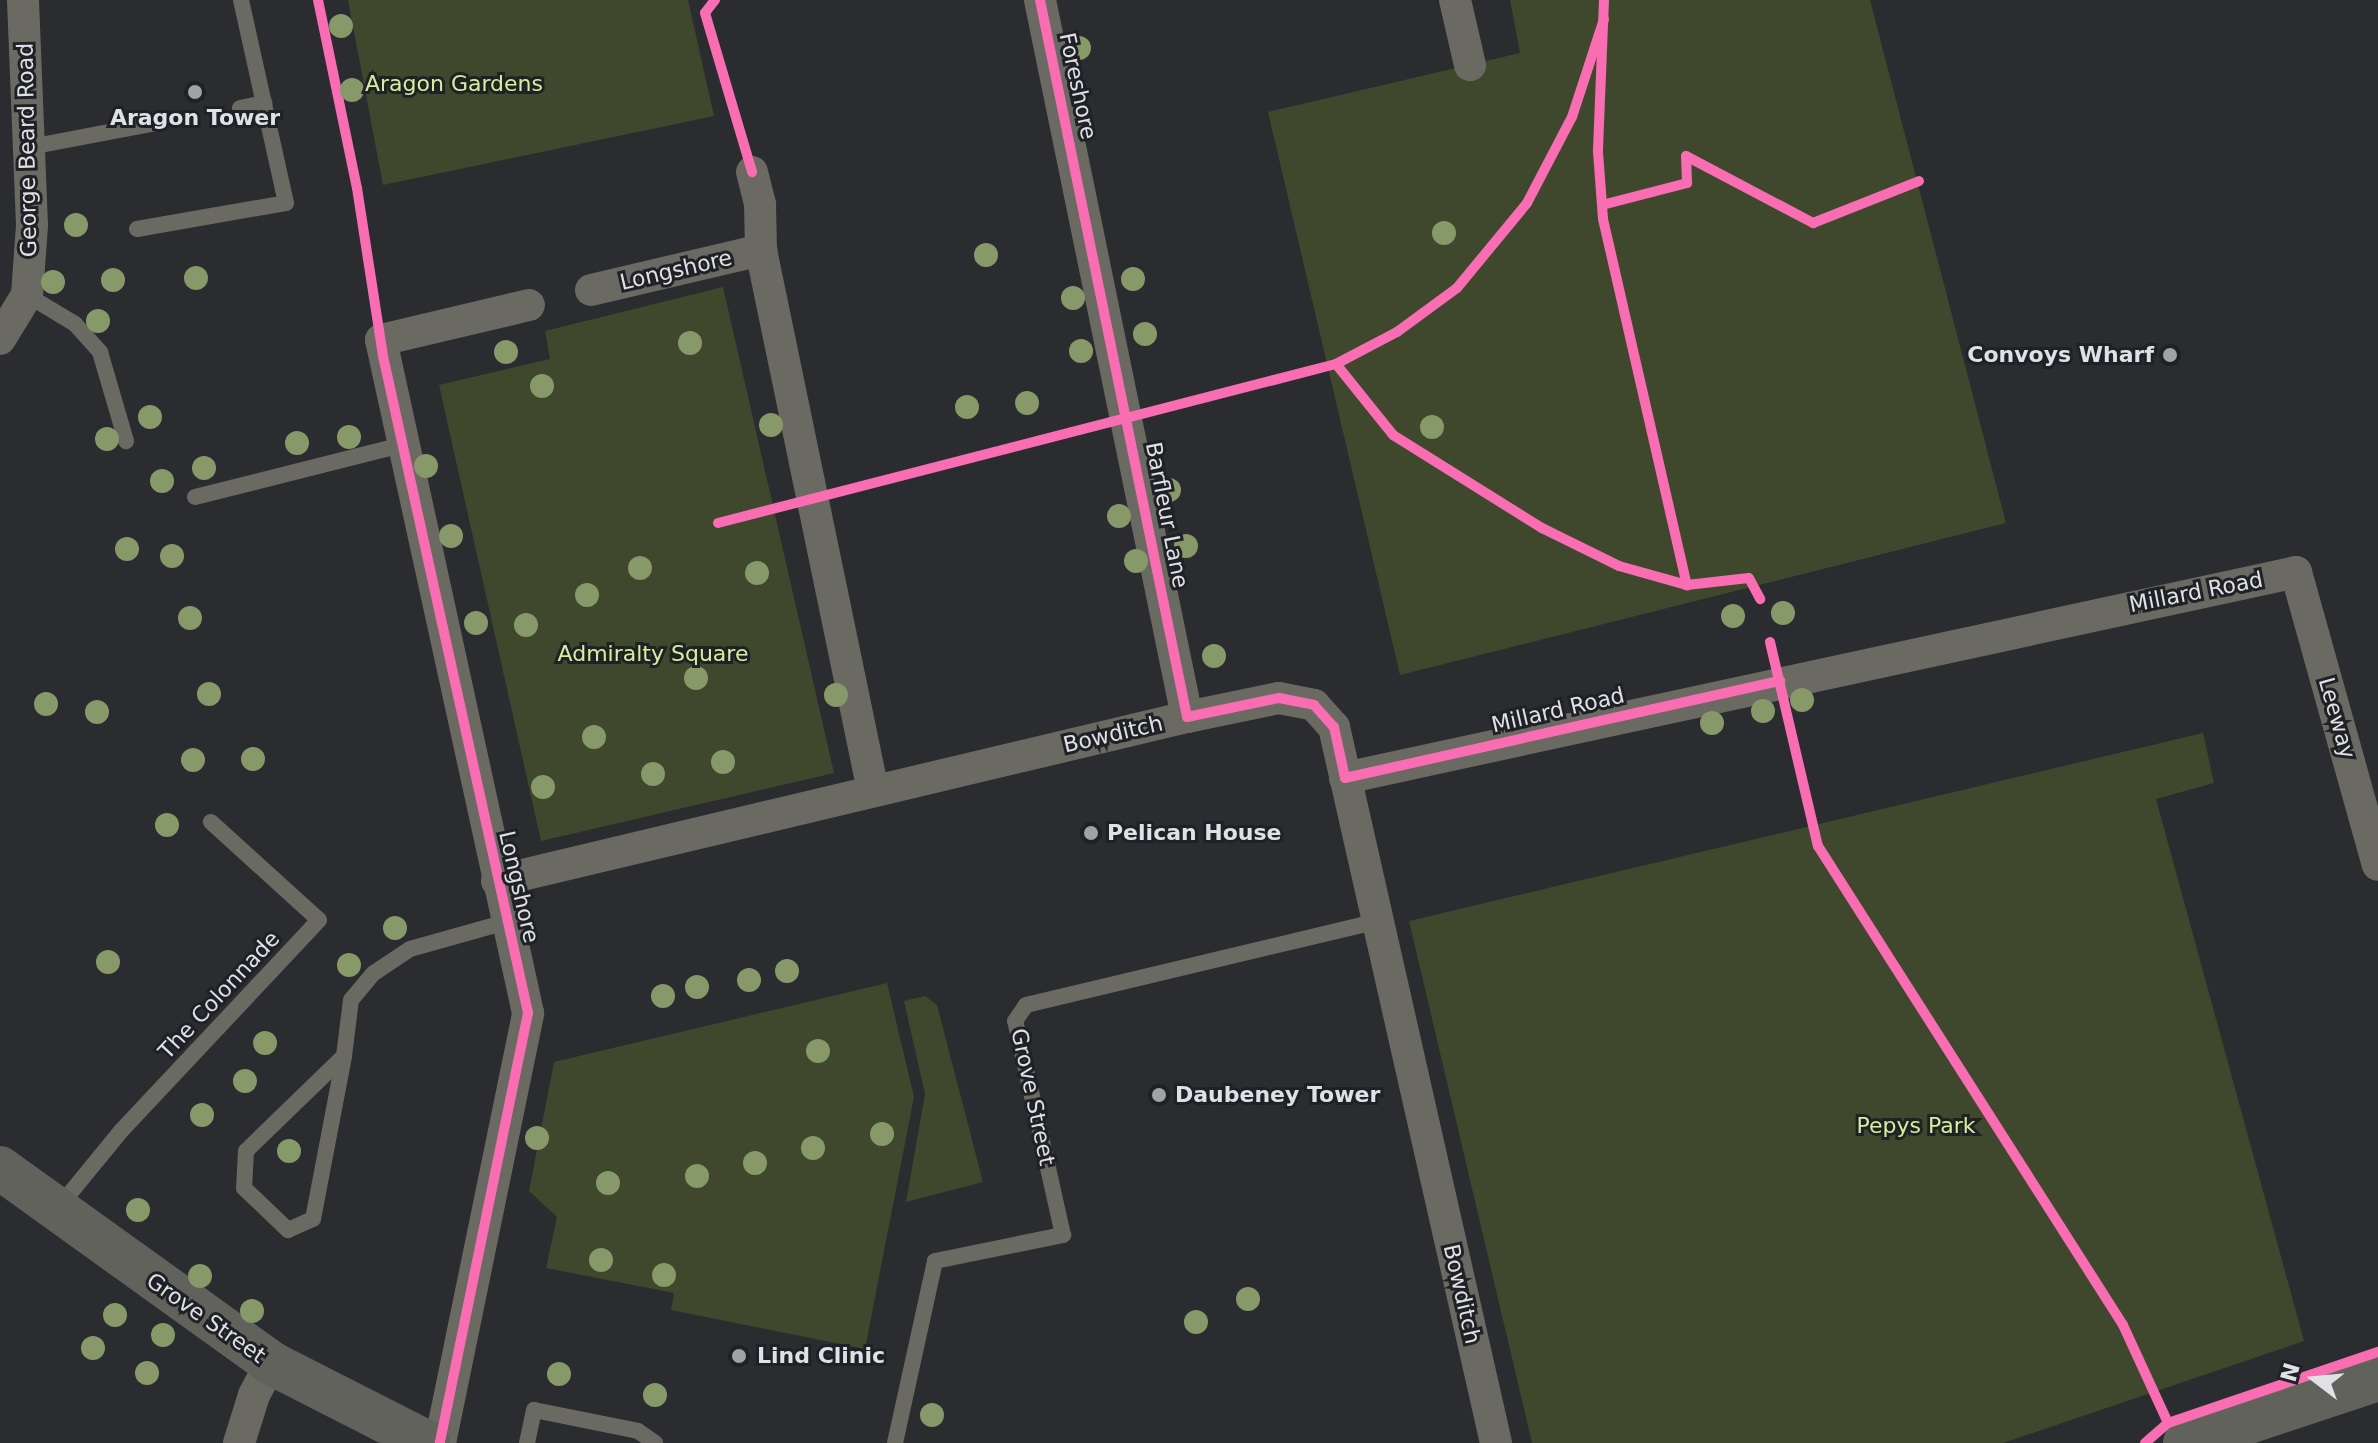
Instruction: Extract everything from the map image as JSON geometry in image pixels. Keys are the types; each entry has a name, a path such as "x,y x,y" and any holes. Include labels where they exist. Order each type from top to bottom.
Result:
{"main road":[{"name":"Grove Street","path":"0,1168 271,1363 428,1443"},
{"path":"2185,1443 2378,1379"}],"street":[{"name":"George Beard Road","path":"23,0 30,147 27,295"},
{"name":"Foreshore","path":"1040,0 1077,180"},
{"path":"1455,0 1470,65"},
{"name":"Longshore","path":"752,172 760,205 761,250 873,791"},
{"name":"Barfleur Lane","path":"1077,180 1187,717"},
{"name":"Longshore","path":"591,290 761,250"},
{"path":"0,339 27,295"},
{"name":"Longshore","path":"440,1443 528,1013 381,340 529,305"},
{"name":"Millard Road","path":"1345,778 2296,572"},
{"name":"Leeway","path":"2296,572 2378,865"},
{"name":"Bowditch","path":"497,881 1187,717 1279,698 1314,705 1334,727 1496,1443"},
{"path":"239,1443 254,1395 271,1363"}],"lane":[{"path":"137,229 286,203 241,0"},
{"path":"240,108 264,103"},
{"path":"30,147 161,122"},
{"path":"27,295 75,324 100,352 126,441"},
{"path":"195,497 402,445"},
{"name":"The Colonnade","path":"57,1210 121,1131 319,920 211,822"},
{"name":"Grove Street","path":"895,1443 935,1261 1063,1235 1015,1021 1026,1005 1378,921"},
{"path":"344,1056 246,1151 244,1188 288,1230 313,1219 344,1056 351,1000 374,973 410,949 506,922"},
{"path":"527,1443 534,1410 638,1431 655,1443"}],"green space":[{"name":"Aragon Gardens","path":"348,0 688,0 714,116 383,185"},
{"path":"1510,0 1870,0 2006,523 1400,675 1268,112 1520,53"},
{"name":"Admiralty Square","path":"723,287 834,773 541,841 439,385 550,359 545,331"},
{"name":"Pepys Park","path":"2203,733 2214,783 2156,799 2304,1341 2003,1443 1532,1443 1409,921"},
{"path":"887,983 914,1097 865,1349 671,1310 674,1293 546,1268 557,1217 529,1191 554,1062"},
{"path":"925,996 937,1005 983,1182 906,1202 925,1094 904,1001"}],"cycle path":[{"path":"318,0 357,188 383,356 528,1013 440,1443"},
{"path":"715,0 705,13 752,172"},
{"path":"1040,0 1187,717 1279,698 1314,705 1334,727 1345,778 1780,681"},
{"path":"1604,0 1598,152 1603,219 1687,585"},
{"path":"718,523 1336,364 1397,332 1457,288 1527,203 1572,117 1604,19"},
{"path":"1602,205 1687,183 1686,156 1813,223 1919,181"},
{"path":"1336,364 1393,435 1542,528 1619,566 1687,585 1749,578 1760,599"},
{"path":"1770,642 1818,846 2123,1325 2168,1423"},
{"path":"2145,1443 2168,1423 2378,1352"}],"place":[{"name":"Aragon Tower","path":"195,92"},
{"name":"Convoys Wharf","path":"2170,355"},
{"name":"Pelican House","path":"1091,833"},
{"name":"Daubeney Tower","path":"1159,1095"},
{"name":"Lind Clinic","path":"739,1356"}]}
